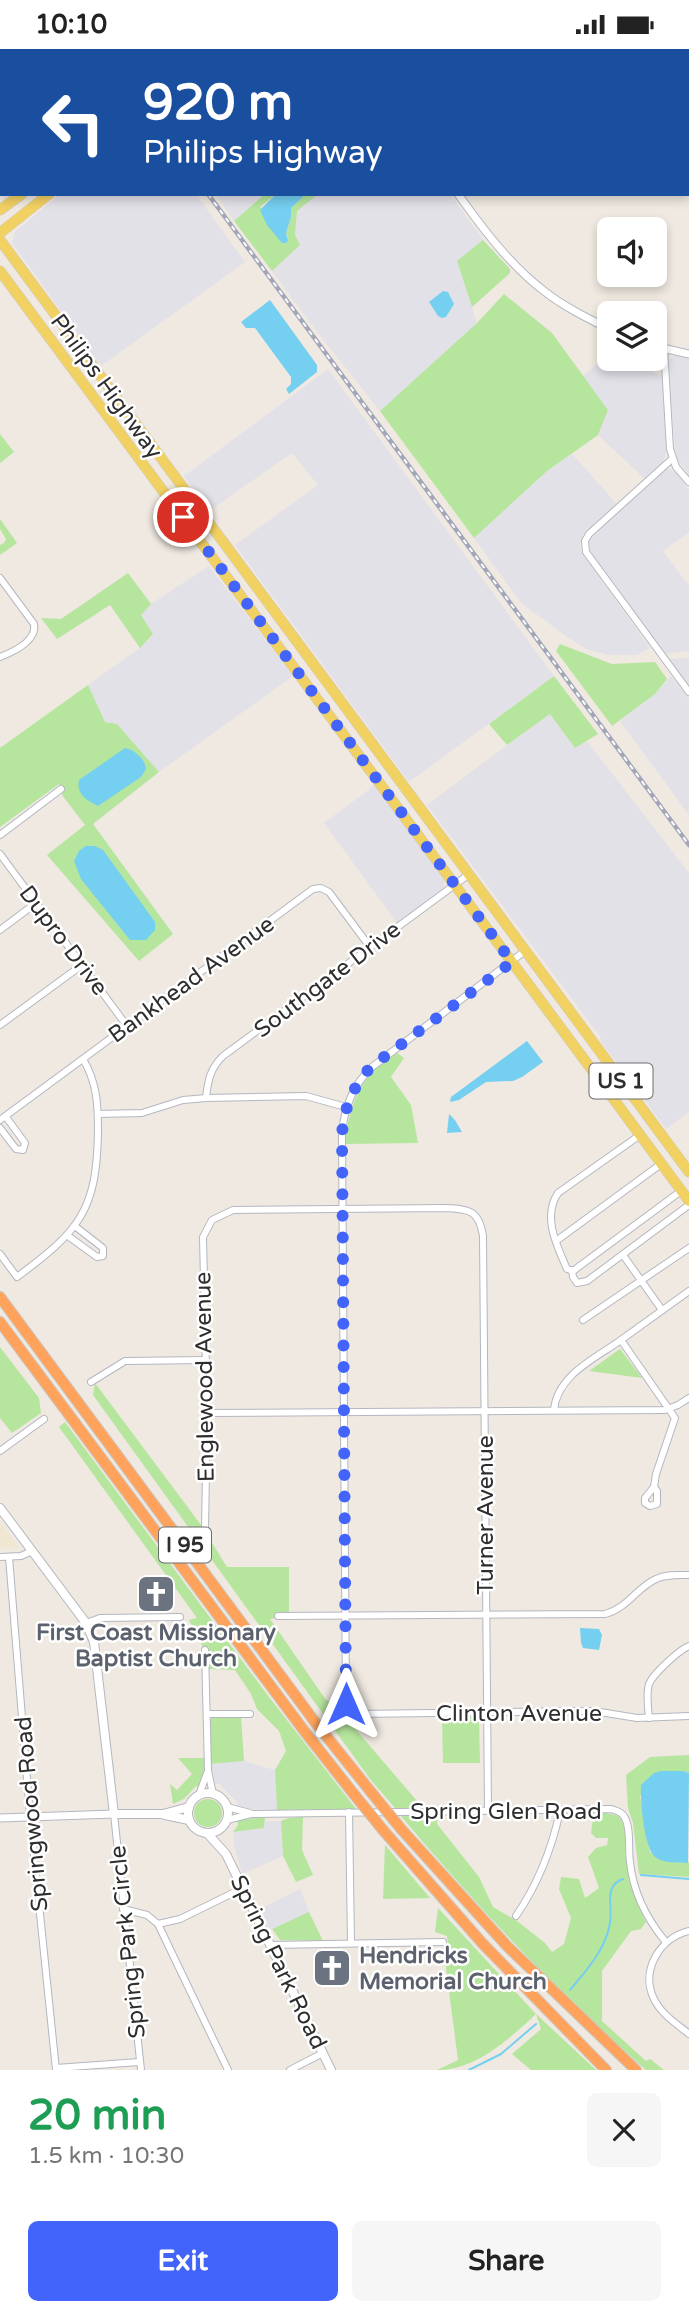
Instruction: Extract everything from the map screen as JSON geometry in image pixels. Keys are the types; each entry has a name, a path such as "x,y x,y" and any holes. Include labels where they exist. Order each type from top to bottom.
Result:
{"highway":[{"name":"I 95","path":"0,1297 315,1721 402,1830 508,1946 636,2070"},
{"name":"I 95","path":"0,1322 353,1793 483,1944 606,2070"}],"main road":[{"path":"0,211 19,196"},
{"path":"0,233 46,196"},
{"name":"Philips Highway","path":"0,240 689,1172"},
{"name":"Philips Highway","path":"0,271 689,1203"},
{"path":"0,1509 86,1623 94,1642 114,1814 163,1814 189,1819"},
{"path":"163,1814 189,1807 199,1795 213,1794 227,1807 227,1819 220,1828 207,1833 196,1829 189,1819 189,1807"},
{"name":"Spring Park Road","path":"220,1828 226,1854 331,2070"},
{"name":"Spring Park Road","path":"207,1833 226,1854"}],"street":[{"path":"460,196 501,249 530,280 555,300 597,323"},
{"path":"667,349 689,354"},
{"path":"666,371 672,459 689,482"},
{"path":"672,459 589,534 584,544 590,558 689,692"},
{"path":"183,517 198,510"},
{"path":"0,578 34,624 36,631 9,654 0,657"},
{"path":"0,835 61,789"},
{"name":"Dupro Drive","path":"0,854 127,1026"},
{"name":"Southgate Drive","path":"206,1098 208,1078 223,1056 468,874"},
{"name":"Bankhead Avenue","path":"3,1118 313,889 321,888 329,892 370,947"},
{"path":"0,930 36,903"},
{"path":"346,1616 342,1134 346,1107 361,1078 372,1066 525,951"},
{"path":"0,1025 82,965"},
{"path":"0,1254 17,1277 68,1236 87,1206 95,1182 98,1114 96,1085 83,1059"},
{"path":"98,1114 142,1113 183,1100 206,1098 306,1096 346,1107"},
{"path":"0,1128 16,1149 23,1150 25,1143 3,1118"},
{"path":"572,1270 567,1269 556,1241 550,1213 552,1202 558,1193 640,1135"},
{"path":"556,1241 661,1164"},
{"path":"572,1270 681,1191"},
{"path":"572,1270 577,1283 587,1281 689,1203"},
{"name":"Turner Avenue","path":"342,1209 464,1209 478,1219 483,1236 488,1811"},
{"name":"Englewood Avenue","path":"205,1530 203,1237 208,1224 233,1210 342,1209"},
{"path":"68,1236 97,1257 103,1256 103,1248 76,1227"},
{"path":"583,1320 689,1248"},
{"path":"623,1255 662,1310"},
{"path":"555,1410 557,1395 565,1381 689,1291"},
{"path":"621,1340 675,1418 654,1487"},
{"path":"91,1382 125,1361 205,1360"},
{"path":"206,1413 669,1409 689,1398"},
{"path":"0,1451 44,1419"},
{"path":"0,1557 21,1556 32,1551"},
{"name":"Springwood Road","path":"9,1557 30,1817 56,2069"},
{"path":"278,1616 606,1614 623,1607 652,1580 668,1575 689,1575"},
{"name":"Clinton Avenue","path":"346,1616 346,1704 349,1711 357,1714 594,1711 649,1718 689,1716"},
{"path":"86,1623 100,1618 180,1617"},
{"path":"649,1718 648,1690 652,1678 681,1650 689,1646"},
{"path":"205,1650 208,1771 213,1794"},
{"path":"207,1714 250,1714"},
{"path":"199,1795 208,1771"},
{"name":"Spring Glen Road","path":"227,1807 251,1814"},
{"name":"Spring Glen Road","path":"227,1819 251,1814 611,1809 621,1812 626,1819 635,1886 653,1927 665,1941"},
{"path":"516,1916 545,1862 560,1811"},
{"path":"349,1812 351,1943"},
{"path":"0,1818 114,1814"},
{"name":"Spring Park Circle","path":"114,1814 141,2070"},
{"path":"158,1924 180,1919 243,1888"},
{"path":"123,1909 147,1915 158,1924 228,2070"},
{"path":"688,2032 663,2011 651,1991 651,1972 665,1941 689,1931"},
{"path":"271,1945 443,1942"},
{"path":"289,2070 323,2053"},
{"path":"56,2069 139,2062"}],"shaded area":[{"path":"58,196 197,196 245,262 101,366 12,243 15,232"},
{"path":"217,196 263,196 234,221"},
{"path":"316,196 451,196 483,240 457,261 477,323 380,411 272,271 300,245 295,235 297,211"},
{"path":"676,355 689,357 689,476 675,450 668,363"},
{"path":"597,364 597,371 652,371 662,375 667,451 663,462 645,479 598,435 608,410 583,376"},
{"path":"328,369 554,676 409,782 235,545 318,485 292,453 209,511 184,476"},
{"path":"572,454 617,504 583,534 580,546 582,553 650,648 637,655 609,655 586,649 570,639 521,603 474,538 547,471"},
{"path":"667,468 677,473 689,490 689,532 663,551 689,586 689,651 664,654 591,554 589,544 591,537"},
{"path":"209,566 293,676 159,772 117,724 105,723 88,685 140,648 153,635 141,615 151,604"},
{"path":"689,658 689,688 668,659"},
{"path":"671,676 689,699 689,815 620,721 655,694"},
{"path":"550,713 575,748 587,741 689,873 689,1112 666,1129 427,805"},
{"path":"375,785 445,881 444,888 398,924 324,823"},
{"path":"0,1522 19,1548 0,1548"},
{"path":"244,1761 275,1770 277,1810 237,1808 237,1802 219,1784 213,1784 210,1764"},
{"path":"266,1821 281,1821 283,1856 242,1874 233,1832 264,1828"},
{"path":"300,1889 309,1912 270,1930 260,1909"}],"green space":[{"path":"263,196 274,196 260,207 288,238 286,233 291,208 304,196 316,196 297,211 295,235 300,245 272,271 234,221"},
{"path":"483,240 510,269 510,273 472,307 457,261"},
{"path":"504,294 552,333 608,410 598,435 547,471 474,538 380,411 477,323"},
{"path":"0,434 14,452 0,463"},
{"path":"0,519 17,543 0,555 0,545 6,539 0,529"},
{"path":"128,573 151,604 141,615 153,634 140,648 110,605 57,639 41,618 61,619"},
{"path":"560,644 612,664 655,662 667,679 655,694 612,726 556,651"},
{"path":"554,676 598,734 575,748 550,714 507,745 489,724"},
{"path":"88,685 105,722 117,724 159,772 93,824 173,934 139,961 47,855 85,825 62,795 63,789 59,784 0,827 0,748"},
{"path":"397,1053 404,1058 391,1077 411,1105 418,1143 344,1144 359,1090 379,1066"},
{"path":"0,1347 39,1398 41,1413 12,1433 0,1418"},
{"path":"620,1349 642,1378 589,1371"},
{"path":"95,1383 201,1525 227,1567 289,1567 289,1612 276,1612 275,1618 270,1619 326,1700 342,1705 343,1713 353,1716 351,1724 423,1808 395,1808 370,1779 93,1395"},
{"path":"65,1422 269,1697 356,1809 277,1810 275,1770 286,1751 279,1731 257,1709 251,1694 235,1670 209,1669 209,1647 203,1647 189,1620 197,1618 59,1427"},
{"path":"241,1716 244,1761 210,1764 210,1720 213,1717"},
{"path":"479,1716 480,1763 443,1763 442,1717"},
{"path":"689,1755 689,1773 683,1771 640,1796 650,1852 663,1860 689,1862 689,1877 639,1874 633,1823 628,1808 626,1775 650,1757"},
{"path":"178,1758 205,1758 203,1781 200,1789 196,1786 184,1799 173,1804 170,1784 177,1790 192,1774"},
{"path":"208,1799 218,1803 222,1813 218,1823 208,1827 198,1823 194,1813 198,1803"},
{"path":"598,1813 618,1816 624,1825 629,1875 646,1922 641,1929 631,1931 602,1971 602,2021 646,2061 650,2059 664,2070 646,2070 581,2011 488,1915 400,1815 438,1814 437,1824 479,1877 493,1907 517,1921 552,1952 564,1944 571,1918 559,1889 561,1877 579,1879 585,1898 599,1888 588,1857 596,1848 607,1845 608,1838 596,1838 591,1833 593,1818"},
{"path":"265,1817 264,1828 233,1832 238,1825 237,1820"},
{"path":"303,1817 302,1850 313,1875 296,1882 283,1856 281,1821"},
{"path":"385,1845 430,1898 383,1899"},
{"path":"438,1908 536,2014 503,2043 478,2059 451,2069 437,2070 458,2060 443,1945 448,1944 447,1936 435,1932"},
{"path":"309,1912 323,1941 280,1940 272,1929"},
{"path":"536,2014 596,2070 531,2070 512,2054 541,2029"}],"water":[{"path":"274,196 304,196 291,208 286,243 282,243 267,225 260,210"},
{"path":"443,291 448,292 454,304 446,317 442,318 429,302"},
{"path":"270,300 317,365 317,372 289,394 286,389 291,384 291,377 255,328 246,328 241,322"},
{"path":"125,748 142,758 146,769 141,777 98,806 86,799 79,789 79,780"},
{"path":"86,846 103,850 155,922 155,930 146,940 130,940 81,879 74,861 79,851"},
{"path":"527,1041 543,1062 513,1081 486,1082 459,1100 450,1102 451,1097"},
{"path":"449,1114 455,1120 462,1132 447,1133"},
{"path":"580,1628 599,1629 602,1635 599,1650 583,1648"},
{"path":"654,1773 689,1773 688,1863 667,1862 655,1857 645,1834 641,1785"}],"waterway":[{"path":"641,1875 689,1879"},
{"path":"570,1990 604,1942 611,1917 611,1892 613,1886 623,1879"},
{"path":"469,2070 501,2054 536,2024"}],"railway":[{"path":"209,196 689,845"}],"place":[{"name":"First Coast Missionary Baptist Church","path":"156,1594"},
{"name":"Hendricks Memorial Church","path":"332,1968"}],"route":[{"path":"183,517 512,962 372,1066 361,1078 346,1107 342,1134 346,1704"}]}
